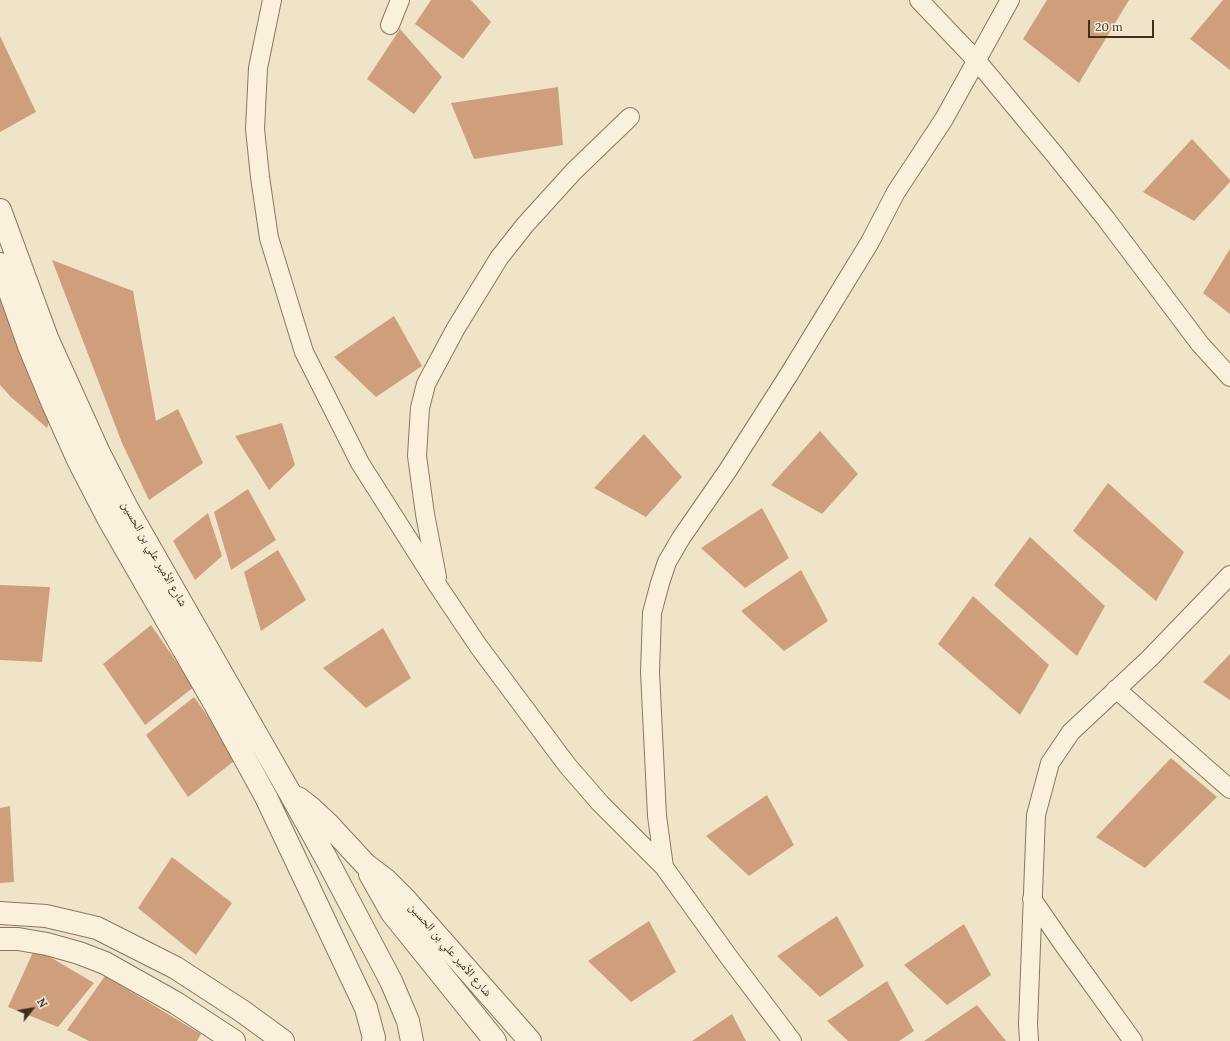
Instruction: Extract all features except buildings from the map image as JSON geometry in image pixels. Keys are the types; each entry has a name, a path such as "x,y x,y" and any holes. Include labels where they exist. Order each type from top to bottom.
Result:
{"street":[{"path":"272,0 258,68 255,129 268,238 304,352 360,463 438,586 479,647 568,765 600,803 664,867 792,1041"},
{"path":"390,24 400,0"},
{"path":"919,0 977,61 1060,161 1106,218 1200,344 1230,377"},
{"path":"664,867 657,816 650,672 652,612 667,562 788,376 870,242 896,192 944,119 1010,0"},
{"path":"438,586 425,514 417,456 420,408 426,384 456,328 499,258 525,225 574,171 630,117"},
{"name":"شارع الأمير علي بن الحسين","path":"0,210 47,338 99,452 127,508 290,793 311,808 365,864 386,880 405,898 530,1041"},
{"name":"شارع الأمير علي بن الحسين","path":"0,264 29,346 79,462 108,518 216,706 266,797 366,1008 374,1038 373,1041"},
{"path":"1029,1041 1028,1024 1036,815 1050,763 1071,732 1150,658 1230,575"},
{"path":"1116,689 1230,789"},
{"path":"266,797 290,793 391,981 408,1021 412,1041"},
{"name":"شارع الأمير علي بن الحسين","path":"365,864 377,889 392,913 495,1041"},
{"path":"1032,899 1133,1041"},
{"path":"0,913 46,916 97,928 176,968 242,1011 283,1041"},
{"path":"0,939 18,939 47,944 79,953 105,963 176,1003 234,1041"}]}
